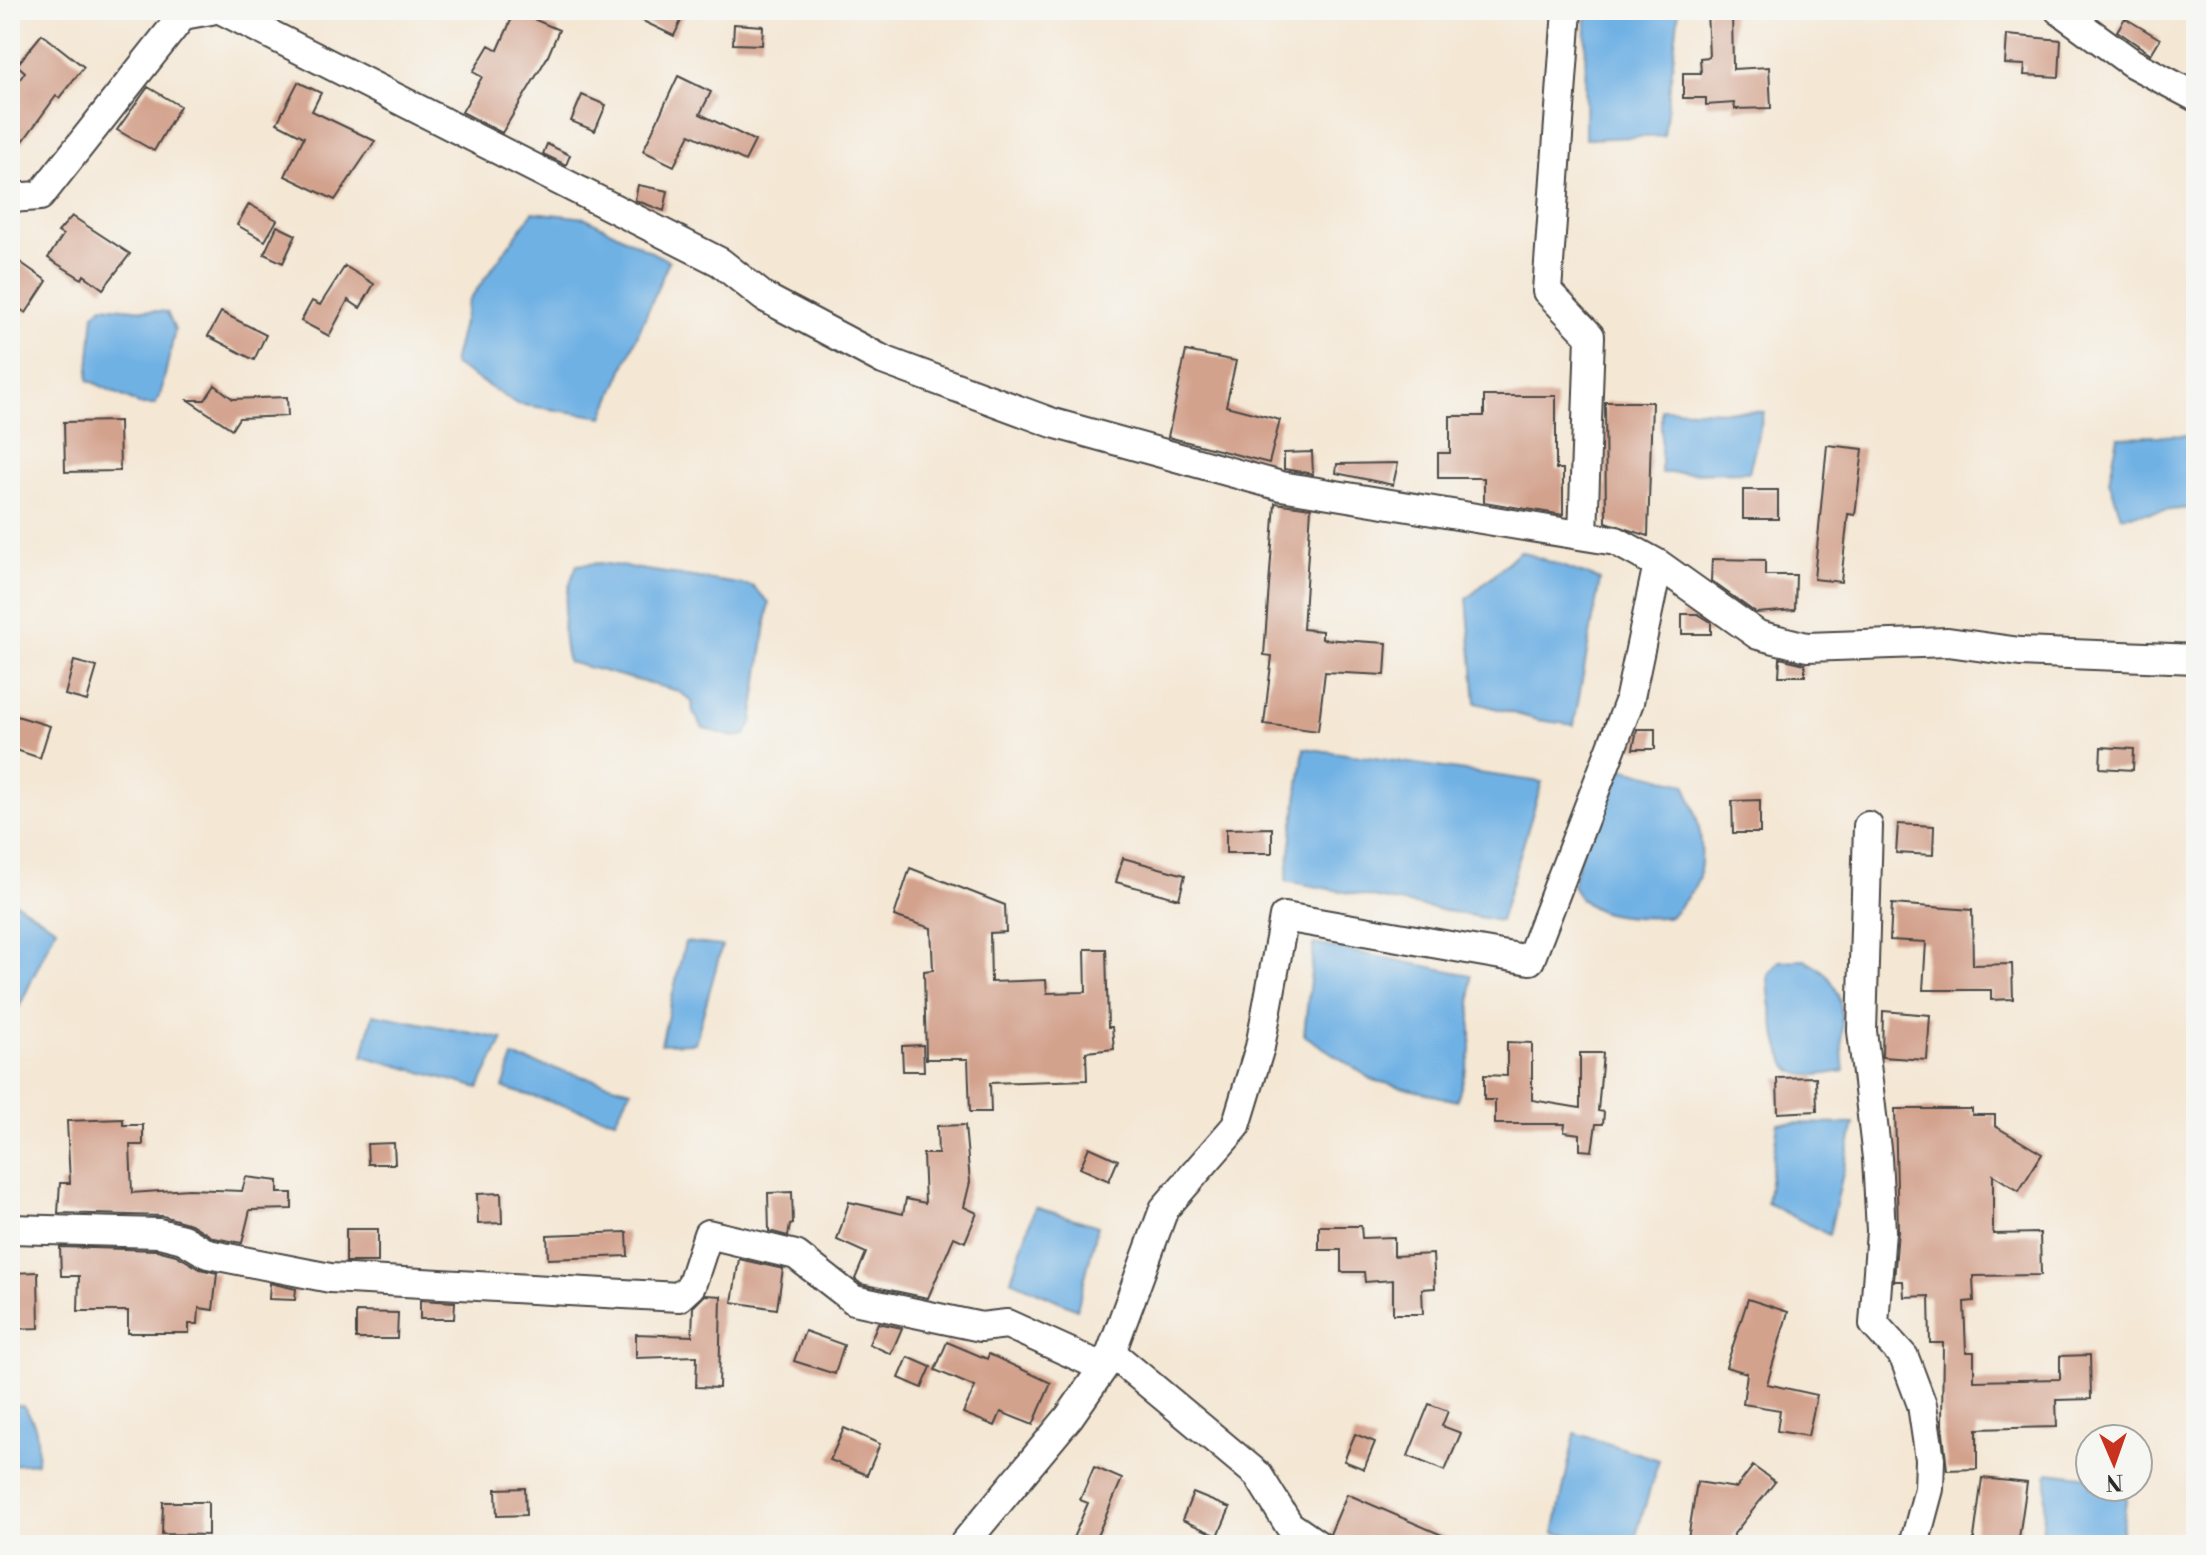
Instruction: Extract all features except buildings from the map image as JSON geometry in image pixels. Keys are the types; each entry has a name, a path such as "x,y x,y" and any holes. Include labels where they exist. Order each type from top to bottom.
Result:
{"street":[{"path":"10,198 40,196 183,15 211,10"},
{"path":"222,10 720,262 764,297 883,360 1053,423 1281,486 1616,541 1658,564 1758,635 1807,647 1948,642 2020,652 2196,659"},
{"path":"1567,10 1547,291 1590,336 1583,535"},
{"path":"2059,10 2132,63 2196,97"},
{"path":"963,1545 1069,1417 1108,1360 1164,1209 1236,1126 1260,1047 1284,917 1530,960 1629,702 1658,564"},
{"path":"1868,826 1862,1031 1877,1158 1881,1231 1874,1324 1904,1357 1922,1405 1930,1459 1929,1489 1914,1545"},
{"path":"10,1229 159,1233 183,1239 208,1254 330,1278 679,1297 691,1286 708,1234 796,1255 854,1300 981,1327 1007,1324 1108,1360 1258,1475 1289,1525 1318,1545"}],"water":[{"path":"1586,10 1679,10 1664,136 1585,139"},
{"path":"533,212 586,218 669,261 603,417 517,404 453,364 468,302"},
{"path":"102,306 167,312 175,330 161,393 155,405 141,405 88,380 94,314"},
{"path":"1661,409 1764,412 1749,472 1661,473"},
{"path":"2195,435 2196,507 2121,516 2109,480 2118,437"},
{"path":"1520,551 1600,580 1574,725 1538,720 1476,703 1467,599"},
{"path":"600,563 752,586 769,602 752,723 746,735 733,737 703,728 693,712 692,701 678,691 568,662 563,625 573,576 577,565"},
{"path":"1304,748 1542,782 1500,921 1286,881"},
{"path":"1625,769 1685,784 1693,806 1701,841 1699,876 1691,892 1670,917 1629,917 1601,911 1579,897 1572,885 1603,778"},
{"path":"10,899 56,928 15,1016 10,1015"},
{"path":"685,942 722,946 695,1043 661,1044"},
{"path":"1314,944 1471,975 1471,1051 1457,1101 1373,1080 1304,1035"},
{"path":"1805,960 1821,970 1837,993 1841,1007 1844,1071 1804,1075 1793,1071 1782,1055 1768,974 1779,961"},
{"path":"373,1014 503,1039 479,1088 363,1056"},
{"path":"513,1057 631,1090 615,1120 503,1088"},
{"path":"1778,1123 1854,1124 1829,1235 1767,1203"},
{"path":"1035,1207 1098,1226 1077,1309 1011,1280"},
{"path":"10,1404 23,1406 35,1426 37,1463 10,1465"},
{"path":"1575,1433 1659,1460 1633,1545 1554,1533"},
{"path":"2048,1472 2074,1475 2074,1503 2126,1503 2120,1545 2041,1545"}]}
